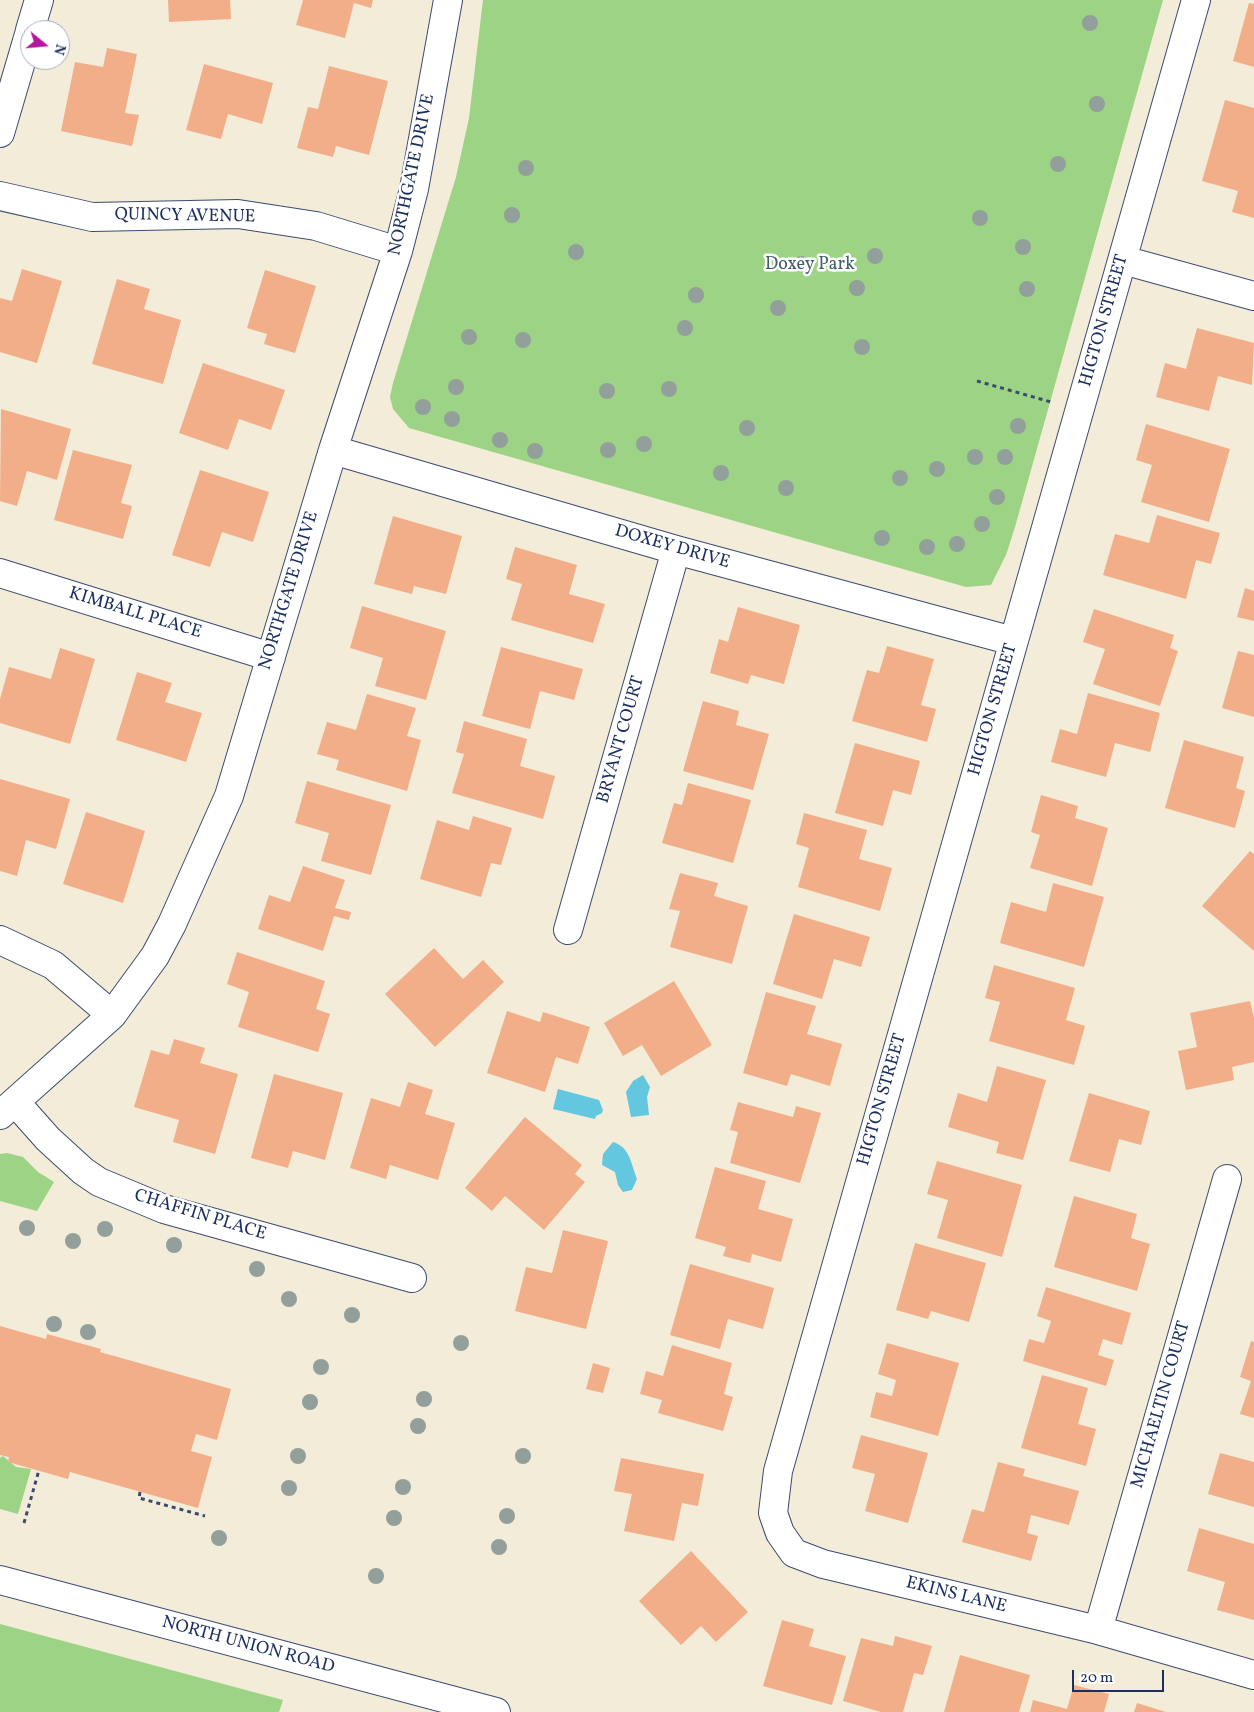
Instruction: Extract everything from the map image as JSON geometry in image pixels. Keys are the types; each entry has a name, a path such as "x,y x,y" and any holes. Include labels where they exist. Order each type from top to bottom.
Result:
{"street":[{"path":"33,20 39,0"},
{"name":"NORTHGATE DRIVE","path":"8,1109 112,1015 155,956 229,796 333,450 398,251 414,188 448,0"},
{"name":"HIGTON STREET","path":"792,1420 1196,0"},
{"path":"0,133 20,65"},
{"name":"QUINCY AVENUE","path":"0,196 92,217 238,214 316,226 398,251"},
{"path":"1123,260 1254,296"},
{"name":"DOXEY DRIVE","path":"333,450 676,550 1013,641"},
{"name":"BRYANT COURT","path":"568,930 676,550"},
{"name":"KIMBALL PLACE","path":"0,572 270,656"},
{"path":"0,940 54,965 112,1015"},
{"name":"CHAFFIN PLACE","path":"8,1109 48,1139 83,1171 99,1182 164,1209 412,1278"},
{"name":"MICHAELTIN COURT","path":"1098,1630 1227,1179"},
{"name":"EKINS LANE","path":"792,1420 778,1471 773,1513 780,1533 794,1553 823,1564 1098,1630 1254,1675"},
{"name":"NORTH UNION ROAD","path":"0,1580 496,1712"}],"path":[{"path":"977,381 1057,404"},
{"path":"24,1523 39,1470"},
{"path":"140,1492 139,1498 205,1516"}],"green space":[{"name":"Doxey Park","path":"483,0 1163,0 1015,527 1006,555 991,585 966,587 409,428 393,409 390,397 456,177 469,118"},
{"path":"7,1153 23,1157 38,1172 54,1182 37,1211 0,1201 0,1154"},
{"path":"3,1456 16,1467 31,1469 18,1514 0,1509 0,1458"},
{"path":"0,1624 283,1700 279,1712 0,1712"}],"water":[{"path":"643,1075 650,1087 647,1097 649,1115 631,1117 626,1092 633,1081"},
{"path":"558,1089 599,1100 603,1110 602,1113 596,1116 595,1119 553,1109"},
{"path":"613,1142 623,1148 631,1162 637,1179 632,1190 623,1192 618,1185 615,1172 602,1165 603,1154"}],"building":[{"path":"168,0 230,0 231,19 169,22"},
{"path":"303,0 373,0 371,8 354,3 345,38 296,25"},
{"path":"1249,3 1254,4 1254,67 1233,61"},
{"path":"107,48 137,54 125,113 139,115 132,146 61,131 75,62 103,67"},
{"path":"204,64 273,83 262,124 228,114 221,139 186,130"},
{"path":"329,66 388,81 369,155 336,146 333,157 297,148 308,107 318,109"},
{"path":"1225,100 1254,108 1254,218 1232,212 1238,191 1202,181"},
{"path":"22,269 62,281 37,363 0,352 0,298 12,301"},
{"path":"265,270 316,286 295,353 264,344 267,334 247,328"},
{"path":"117,279 150,289 144,309 181,320 163,384 92,364"},
{"path":"1197,328 1254,343 1252,385 1218,376 1209,411 1156,397 1165,363 1186,369"},
{"path":"203,363 285,390 271,430 239,419 228,450 179,433"},
{"path":"1,409 71,429 57,480 27,471 17,506 0,501"},
{"path":"1146,424 1230,449 1209,522 1141,502 1152,465 1136,460"},
{"path":"73,450 132,465 121,503 132,506 123,539 54,520"},
{"path":"200,470 269,492 253,542 222,532 210,567 172,555"},
{"path":"1157,515 1220,533 1211,564 1196,560 1186,599 1103,575 1115,534 1149,543"},
{"path":"393,516 462,536 446,594 414,586 412,594 374,584"},
{"path":"515,547 577,565 569,594 605,604 593,643 511,620 522,584 506,579"},
{"path":"1245,588 1254,591 1254,621 1237,617"},
{"path":"362,606 446,631 426,700 375,686 383,658 350,648"},
{"path":"738,607 800,625 784,684 751,675 748,684 710,673 719,639 728,642"},
{"path":"1094,609 1174,635 1170,648 1178,651 1160,706 1093,684 1105,649 1083,642"},
{"path":"887,646 934,659 921,705 936,709 927,742 852,721 867,670 879,673"},
{"path":"501,647 583,669 574,700 540,691 530,729 482,716"},
{"path":"60,648 95,659 70,744 0,723 0,699 9,667 51,679"},
{"path":"1238,651 1254,655 1254,717 1222,708"},
{"path":"137,672 172,683 165,702 202,713 186,762 116,740"},
{"path":"1088,693 1160,713 1150,752 1115,743 1106,777 1051,762 1060,729 1077,734"},
{"path":"367,694 416,708 407,736 421,740 407,791 336,770 339,760 317,754 327,722 356,730"},
{"path":"703,701 739,711 736,725 769,734 753,790 683,771"},
{"path":"464,721 527,739 520,766 555,776 543,819 452,793 464,754 456,752"},
{"path":"1184,740 1244,757 1236,788 1245,791 1235,828 1165,808"},
{"path":"855,743 920,761 911,795 893,790 883,826 835,813"},
{"path":"0,779 70,799 56,849 26,840 17,876 0,871"},
{"path":"307,781 391,805 371,875 321,861 329,833 295,823"},
{"path":"688,783 751,800 733,863 662,843 674,803 682,805"},
{"path":"1041,795 1078,806 1075,818 1108,828 1092,886 1030,868 1040,835 1031,832"},
{"path":"86,812 145,831 123,903 63,884"},
{"path":"804,813 867,830 859,859 892,868 880,911 798,887 809,848 796,844"},
{"path":"473,816 512,828 501,865 491,863 481,897 420,879 437,820 469,830"},
{"path":"1250,851 1254,854 1254,951 1202,906"},
{"path":"303,866 345,880 335,908 351,912 349,920 334,916 323,951 258,929 269,895 290,902"},
{"path":"680,873 718,883 714,896 748,906 732,964 670,947 680,911 669,909"},
{"path":"1053,883 1104,897 1084,967 1000,943 1011,902 1046,912"},
{"path":"794,914 870,937 861,967 834,959 822,999 773,984"},
{"path":"434,948 463,979 483,960 504,982 435,1047 385,994"},
{"path":"237,952 325,981 316,1009 330,1014 318,1052 238,1027 249,992 227,984"},
{"path":"994,965 1075,988 1066,1020 1085,1026 1074,1065 989,1041 1000,1002 985,998"},
{"path":"674,981 712,1045 661,1076 642,1045 623,1056 604,1023"},
{"path":"766,992 816,1006 807,1034 842,1044 830,1086 791,1074 787,1086 743,1073"},
{"path":"1250,1001 1254,1018 1254,1062 1232,1067 1234,1080 1186,1090 1178,1051 1197,1047 1190,1013"},
{"path":"507,1011 540,1022 543,1012 590,1027 578,1064 556,1057 545,1092 487,1073"},
{"path":"174,1039 205,1048 200,1063 238,1074 215,1154 173,1142 179,1120 134,1107 151,1050 169,1055"},
{"path":"997,1066 1046,1080 1023,1160 996,1153 999,1142 948,1127 958,1093 987,1102"},
{"path":"274,1074 343,1093 325,1160 293,1151 288,1168 251,1158"},
{"path":"408,1082 433,1090 425,1114 455,1123 438,1180 390,1165 386,1179 350,1168 371,1098 400,1107"},
{"path":"1089,1093 1150,1111 1141,1145 1119,1139 1110,1172 1069,1161"},
{"path":"738,1102 793,1117 796,1106 821,1113 800,1183 730,1163 738,1132 730,1130"},
{"path":"525,1117 582,1165 575,1174 585,1182 544,1230 505,1196 492,1211 465,1188"},
{"path":"937,1161 1022,1185 1002,1257 937,1238 948,1200 927,1194"},
{"path":"715,1167 766,1181 758,1209 793,1219 781,1262 752,1254 750,1263 723,1256 726,1247 695,1238"},
{"path":"1074,1196 1137,1214 1131,1238 1150,1244 1137,1291 1054,1267"},
{"path":"563,1230 608,1241 586,1329 515,1311 526,1267 552,1273"},
{"path":"915,1243 986,1263 969,1322 931,1311 928,1319 896,1310"},
{"path":"690,1264 774,1288 763,1329 728,1319 720,1349 670,1335"},
{"path":"1046,1287 1131,1313 1122,1345 1103,1339 1098,1355 1114,1360 1106,1386 1023,1361 1029,1339 1044,1343 1051,1321 1037,1316"},
{"path":"0,1326 46,1339 47,1334 101,1349 100,1352 231,1389 217,1440 196,1434 191,1451 212,1457 198,1508 70,1472 68,1479 8,1462 9,1457 0,1455"},
{"path":"1251,1341 1254,1342 1254,1418 1240,1414 1251,1381 1240,1377"},
{"path":"887,1343 959,1363 938,1436 870,1417 876,1392 892,1396 896,1380 878,1374"},
{"path":"672,1345 732,1363 724,1394 733,1397 723,1431 658,1413 662,1400 640,1394 646,1371 663,1376"},
{"path":"593,1363 610,1368 603,1393 586,1389"},
{"path":"1042,1375 1088,1388 1078,1424 1096,1429 1086,1466 1021,1448"},
{"path":"861,1435 928,1453 908,1523 865,1511 875,1474 852,1468"},
{"path":"1220,1453 1254,1462 1254,1507 1208,1494"},
{"path":"621,1458 704,1474 698,1506 682,1503 674,1541 624,1531 632,1494 614,1491"},
{"path":"998,1462 1025,1469 1023,1476 1079,1491 1069,1525 1031,1515 1027,1533 1038,1536 1031,1561 962,1542 972,1509 984,1512"},
{"path":"1199,1528 1254,1544 1254,1620 1217,1610 1225,1582 1187,1571"},
{"path":"691,1551 748,1612 716,1642 701,1626 681,1645 639,1601"},
{"path":"782,1620 814,1629 809,1646 846,1656 832,1705 763,1686"},
{"path":"895,1636 932,1646 923,1675 914,1673 903,1712 881,1712 843,1701 861,1638 893,1646"},
{"path":"960,1655 1030,1675 1019,1712 944,1712"},
{"path":"1074,1685 1109,1694 1104,1712 1030,1712 1033,1700 1067,1709"},
{"path":"1137,1703 1166,1712 1134,1712"}]}
